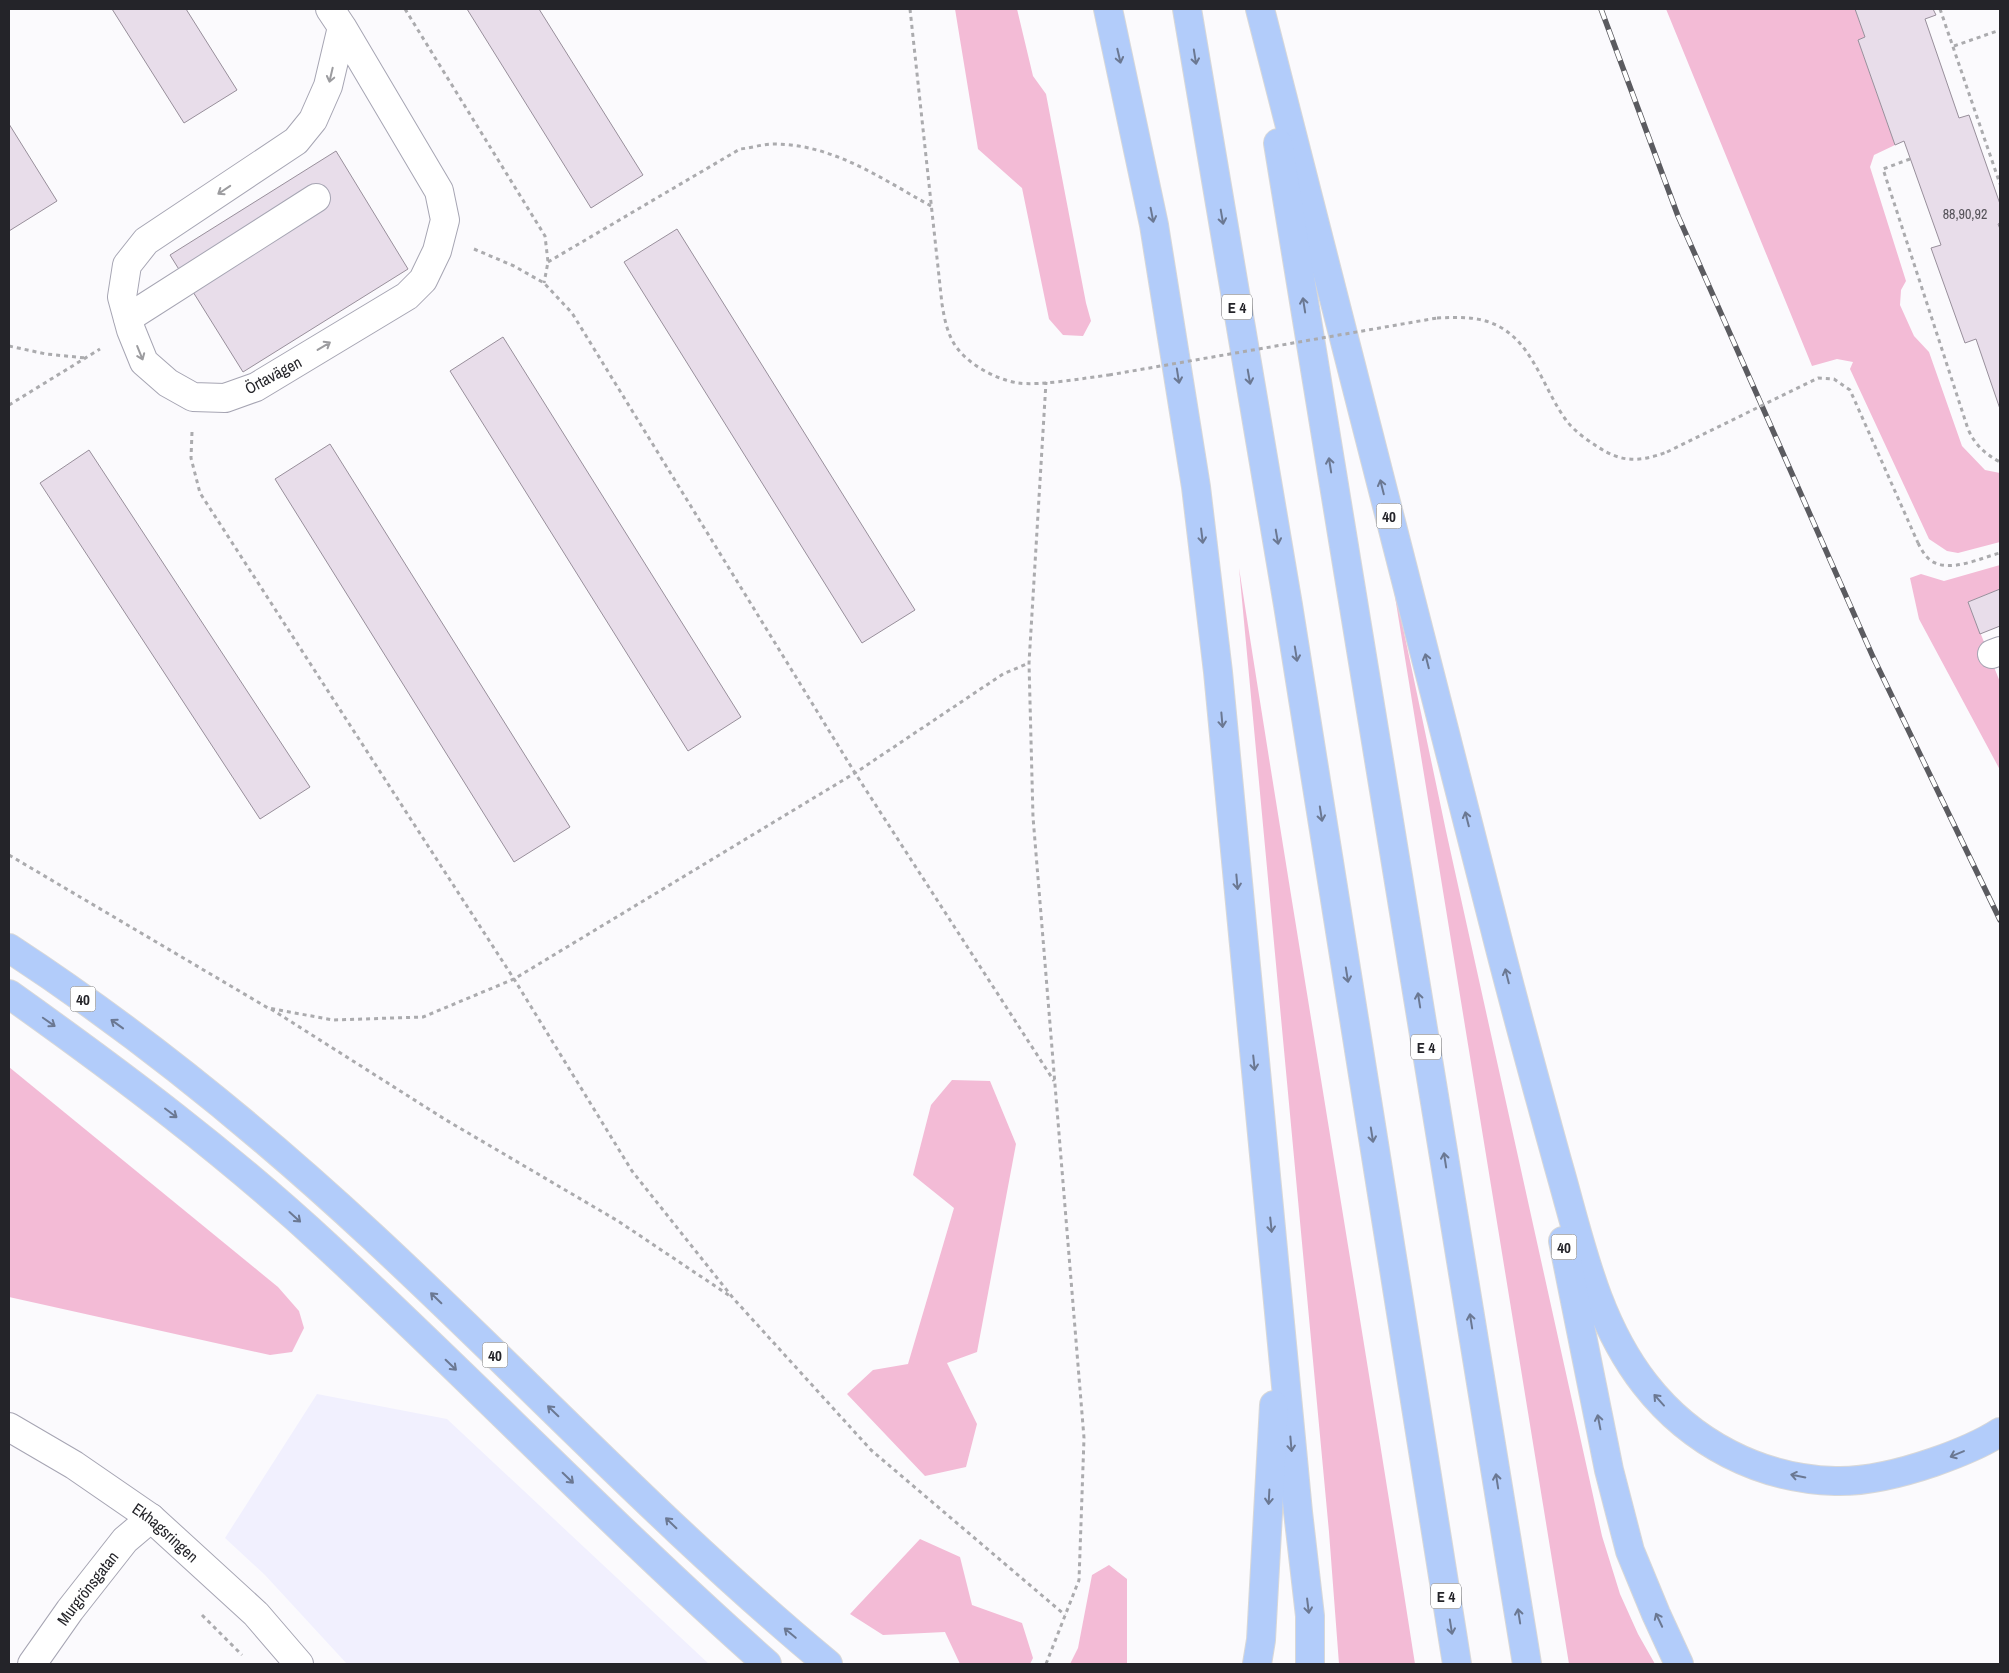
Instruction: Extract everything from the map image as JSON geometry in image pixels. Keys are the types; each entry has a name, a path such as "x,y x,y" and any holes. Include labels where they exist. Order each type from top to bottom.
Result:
{"highway":[{"path":"1108,9 1154,225 1196,487 1218,682 1298,1512 1310,1616 1310,1664"},
{"name":"E 4","path":"1187,9 1288,606 1458,1664"},
{"name":"E 4","path":"1256,9 1527,1664"},
{"name":"40","path":"1260,9 1519,1023 1609,1470 1630,1552 1679,1664"},
{"name":"40","path":"9,948 157,1052 276,1150 373,1237 778,1623 828,1664"},
{"name":"40","path":"9,994 177,1118 293,1216 334,1253 585,1495 767,1664"},
{"path":"1519,1023 1589,1272 1604,1318 1624,1354 1646,1385 1679,1420 1700,1438 1733,1457 1775,1471 1835,1481 1874,1478 1910,1470 1953,1456 2000,1432"},
{"path":"1257,1664 1263,1613 1279,1308"}],"street":[{"name":"Örtavägen","path":"336,18 439,191 444,220 437,251 423,280 407,296 256,387 225,398 193,397 168,383 144,362 122,297 126,266 146,241 296,141 313,120 328,86 336,18"},
{"path":"130,324 316,198"},
{"name":"Ekhagsringen","path":"9,1427 74,1465 151,1518 256,1614 300,1664"},
{"name":"Murgrönsgatan","path":"32,1664 70,1610 125,1540 151,1518"}],"path":[{"path":"405,9 545,236 548,262 544,282"},
{"path":"910,9 942,304 946,324 953,342 966,357 982,370 1018,383 1046,382 1109,375 1437,318 1482,319 1502,328 1522,344 1566,421 1588,441 1610,455 1631,460 1649,459 1667,452 1818,378 1834,379 1850,390 1918,543 1928,558 1936,564 1954,565 2000,553"},
{"path":"1940,9 2000,184"},
{"path":"1954,46 2000,30"},
{"path":"548,262 740,149 774,144 806,148 845,158 932,206"},
{"path":"1910,159 1883,169 1972,440 1980,449 2000,462"},
{"path":"441,236 514,266 544,282 572,313 855,772 1055,1082"},
{"path":"9,405 87,358 130,324"},
{"path":"9,346 46,354 87,358"},
{"path":"1046,382 1029,663 1033,817 1084,1438 1079,1580 1046,1664"},
{"path":"193,397 191,458 200,493 514,980 632,1170 732,1298 871,1450 1065,1616"},
{"path":"268,1008 333,1020 423,1017 514,980 855,772 1003,674 1029,663"},
{"path":"9,855 268,1008 446,1120 618,1221 732,1298"}],"shaded area":[{"path":"955,9 1017,9 1033,76 1046,94 1091,321 1083,336 1063,335 1049,319 1022,188 978,149"},
{"path":"1666,9 1855,9 1865,37 1858,40 1895,145 1874,155 1870,167 1906,281 1901,290 1900,305 1914,336 1929,352 1962,446 1985,470 2000,473 2000,542 1958,553 1947,551 1929,539 1850,369 1853,362 1837,359 1812,366"},
{"path":"2000,565 2000,589 1968,602 2000,682 2000,770 1919,619 1910,578 1921,574 1944,581"},
{"path":"1390,566 1446,831 1602,1536 1620,1594 1638,1634 1655,1664 1569,1664"},
{"path":"1239,568 1415,1664 1339,1664 1329,1532"},
{"path":"9,1067 278,1287 299,1311 304,1328 292,1352 270,1355 9,1297"},
{"path":"952,1080 990,1081 1016,1144 977,1352 947,1363 977,1424 966,1467 925,1476 847,1394 873,1370 908,1364 954,1208 913,1175 931,1105"},
{"path":"317,1394 447,1419 709,1664 347,1664 265,1575 225,1538"},
{"path":"920,1539 960,1557 972,1605 1022,1623 1033,1658 1030,1664 960,1664 945,1632 883,1635 850,1614"},
{"path":"1109,1565 1127,1579 1127,1664 1070,1664 1078,1648 1092,1575"}],"building":[{"path":"112,9 186,9 237,90 184,123"},
{"path":"467,9 539,9 643,175 591,208"},
{"path":"1855,9 1933,9 1936,15 1925,19 1959,118 1969,115 2000,204 2000,223 1998,224 2000,229 2000,409 1976,339 1965,343 1931,248 1941,245 1904,141 1895,145 1858,40 1865,37"},
{"path":"9,124 57,201 9,231"},
{"path":"336,151 408,269 243,372 170,255"},
{"path":"677,229 915,610 862,643 624,262"},
{"path":"503,337 741,717 688,751 450,371"},
{"path":"330,444 570,827 514,862 275,479"},
{"path":"89,450 310,787 260,819 40,483"},
{"path":"2000,589 2000,626 1980,634 1968,602"}],"railway":[{"path":"1601,9 1678,216 1873,657 2000,920"}]}
